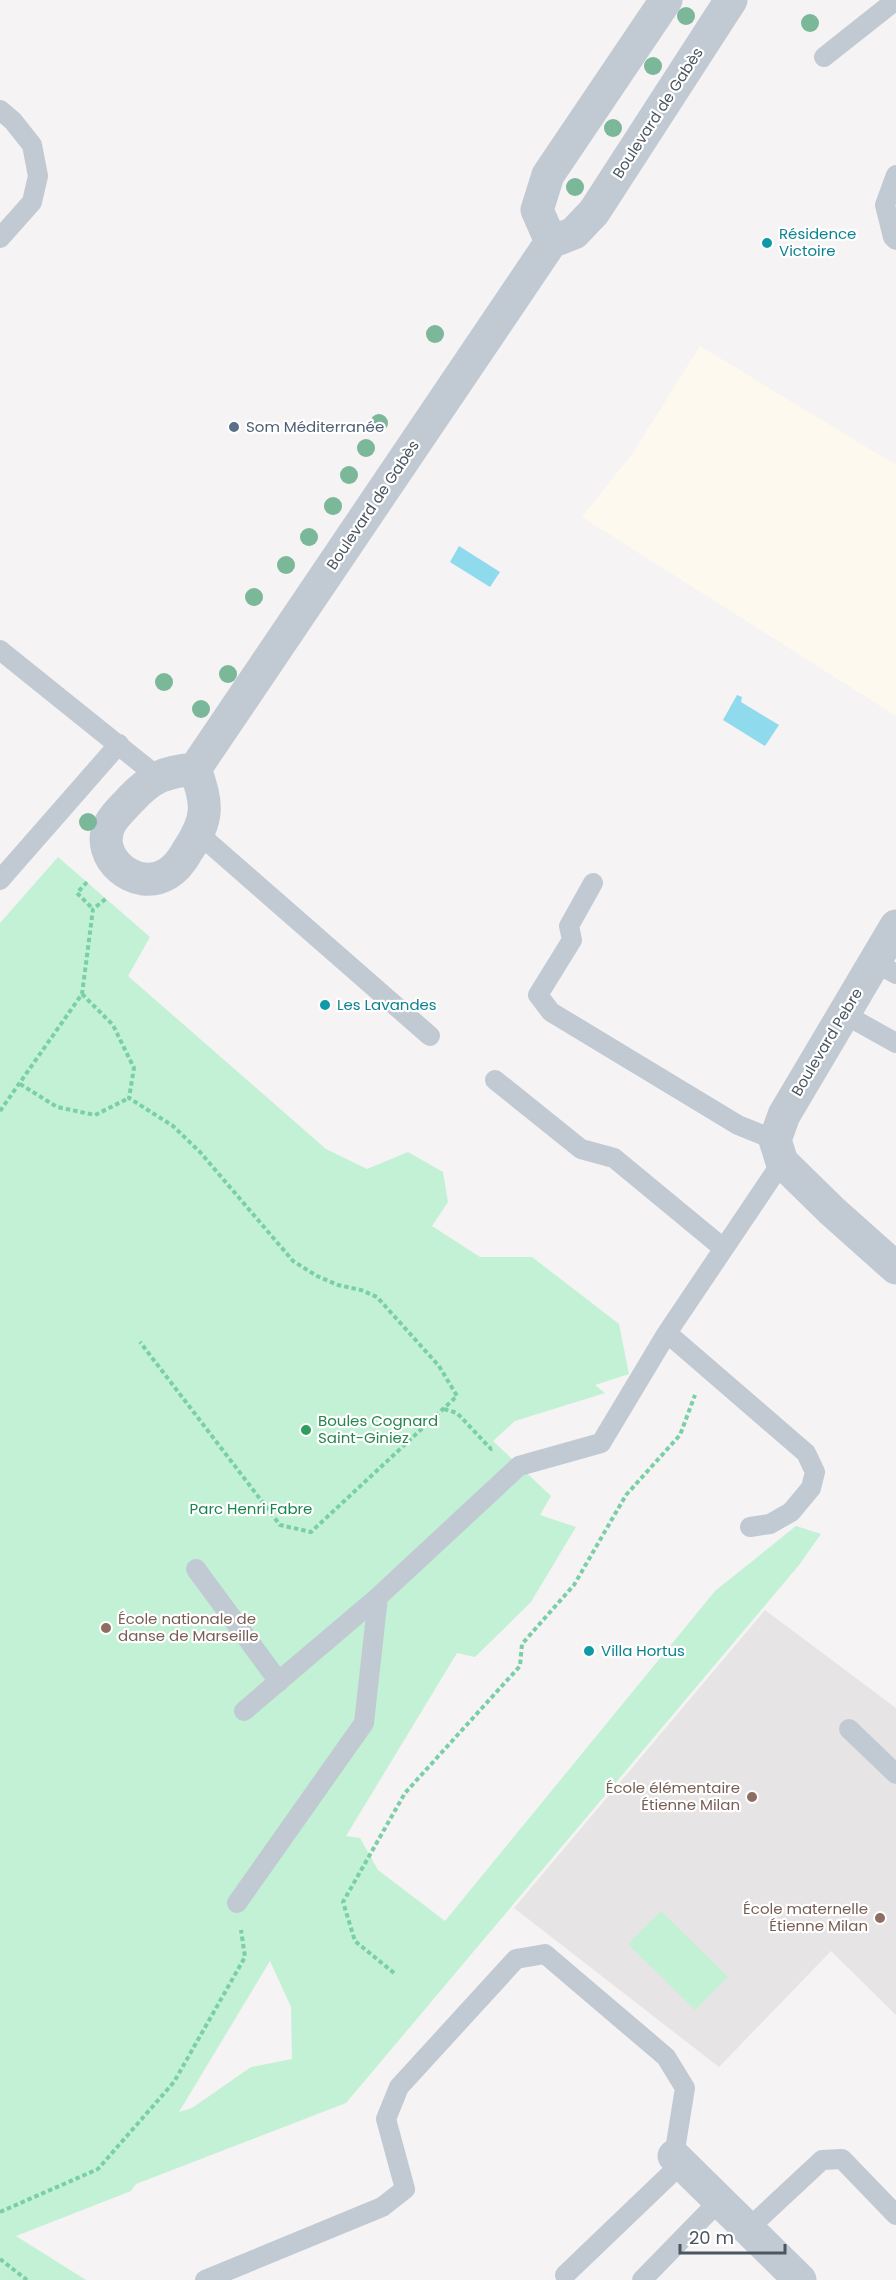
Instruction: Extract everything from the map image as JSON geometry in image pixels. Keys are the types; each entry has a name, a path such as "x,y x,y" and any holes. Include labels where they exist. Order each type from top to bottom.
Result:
{"street":[{"path":"551,242 537,210 548,175 666,0"},
{"name":"Boulevard de Gabès","path":"195,769 551,242 574,233 594,212 731,0"},
{"path":"195,769 203,789 206,812 199,834 180,862 167,874 152,880 127,875 110,857 106,840 110,825 119,811 144,786 169,772 195,769"},
{"name":"Boulevard Pebre","path":"778,1151 784,1115 843,1014 885,968 896,926"},
{"path":"778,1151 832,1211 896,1268"},
{"path":"678,2159 800,2280"}],"lane":[{"path":"824,57 896,0"},
{"path":"0,110 13,121 32,145 38,176 32,202 0,238"},
{"path":"896,175 885,205 893,237 896,240"},
{"path":"0,650 158,777"},
{"path":"0,880 118,744"},
{"path":"199,834 430,1036"},
{"path":"244,1711 378,1597 519,1466 601,1443 667,1333 723,1248 778,1151 551,1012 538,995 572,940 569,926 593,883"},
{"path":"843,1014 896,1043"},
{"path":"495,1080 581,1149 614,1158 723,1248"},
{"path":"667,1333 806,1453 815,1472 811,1488 790,1512 770,1524 750,1527"},
{"path":"196,1569 279,1682"},
{"path":"237,1903 364,1724 378,1597"},
{"path":"849,1729 896,1774"},
{"path":"205,2280 382,2207 405,2189 386,2119 399,2087 516,1959 545,1954 666,2057 685,2088 678,2159 565,2276"},
{"path":"748,2229 822,2160 842,2159 896,2215"},
{"path":"642,2280 719,2201"}],"path":[{"path":"0,1111 82,994 93,909 106,899 127,875"},
{"path":"82,994 113,1025 134,1068 129,1098"},
{"path":"20,1084 57,1107 95,1115 129,1098"},
{"path":"129,1098 173,1126 200,1152 293,1261 317,1276 338,1285 361,1290 377,1298 389,1308 440,1366 457,1396 311,1532 280,1525 140,1342"},
{"path":"394,1973 356,1941 343,1902 405,1793 520,1666 522,1644 574,1585 626,1495 680,1435 705,1366"},
{"path":"444,1409 457,1413 491,1449 499,1447"},
{"path":"0,2212 98,2169 174,2082 245,1957 237,1903"},
{"path":"0,2259 27,2280"}],"shaded area":[{"path":"700,346 896,465 896,716 582,517 632,454"},
{"name":"École élémentaire Étienne Milan","path":"765,1610 896,1708 896,2015 831,1951 719,2067 514,1908"}],"green space":[{"name":"Parc Henri Fabre","path":"58,857 150,937 128,976 326,1149 367,1169 408,1152 443,1172 448,1202 432,1226 480,1257 532,1257 619,1324 629,1374 595,1385 605,1393 515,1421 493,1441 551,1496 540,1515 576,1527 531,1602 475,1657 457,1653 346,1836 360,1838 378,1870 445,1921 715,1591 796,1526 821,1534 799,1565 346,2103 136,2184 131,2191 16,2236 86,2280 0,2280 0,923","holes":["270,1961 291,2007 292,2059 251,2067 192,2108 179,2112"]},
{"path":"661,1911 728,1977 695,2010 628,1944"}],"water":[{"path":"459,546 500,572 490,587 450,562"},
{"path":"737,695 742,697 741,702 779,725 765,746 723,720"}],"place":[{"name":"Résidence Victoire","path":"767,243"},
{"name":"Som Méditerranée","path":"234,427"},
{"name":"Les Lavandes","path":"325,1005"},
{"name":"Boules Cognard Saint-Giniez","path":"306,1430"},
{"name":"École nationale de danse de Marseille","path":"106,1628"},
{"name":"Villa Hortus","path":"589,1651"},
{"name":"École élémentaire Étienne Milan","path":"752,1797"},
{"name":"École maternelle Étienne Milan","path":"880,1918"}]}
